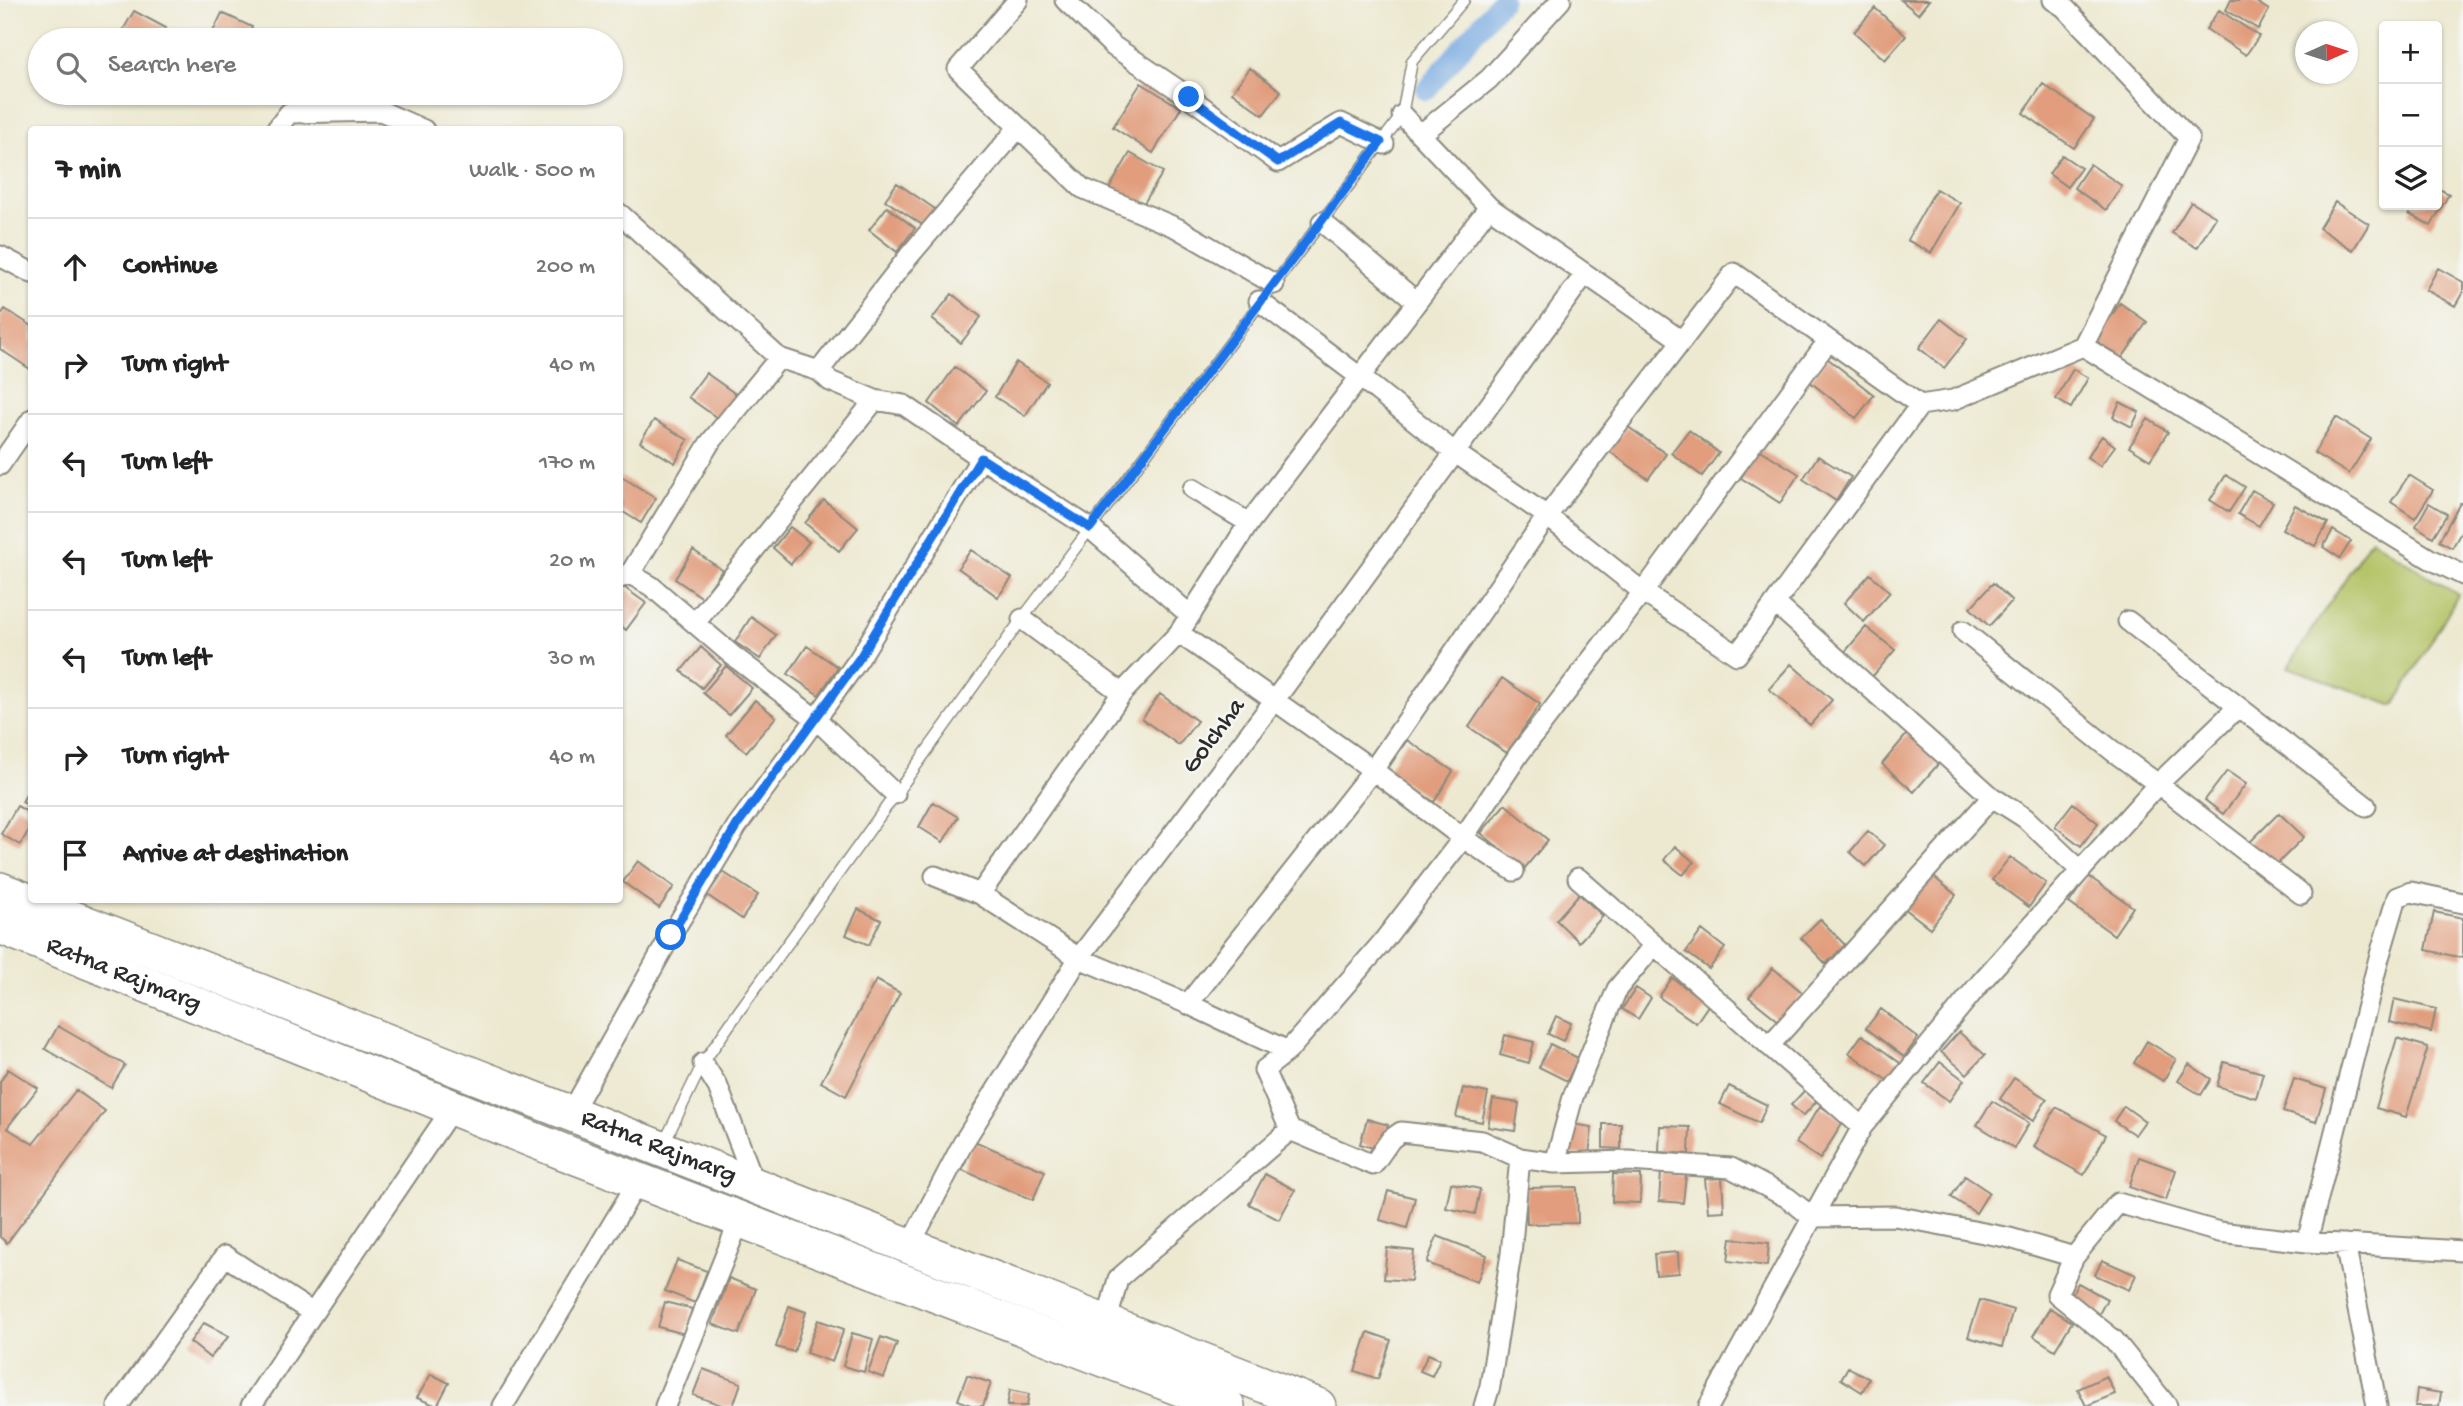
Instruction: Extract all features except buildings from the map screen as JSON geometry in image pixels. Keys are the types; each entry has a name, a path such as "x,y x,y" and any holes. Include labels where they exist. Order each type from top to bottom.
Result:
{"highway":[{"name":"Ratna Rajmarg","path":"0,890 28,901"},
{"name":"Ratna Rajmarg","path":"33,903 570,1115 1107,1321 1318,1406"},
{"name":"Ratna Rajmarg","path":"0,926 1207,1403"}],"street":[{"path":"1018,0 958,69 1082,188 1178,228 1274,284"},
{"path":"1065,0 1113,46 1278,162 1341,123 1383,143"},
{"path":"1421,134 1489,79 1561,0"},
{"path":"1188,1004 1373,770 1547,516 1734,272 1920,405 1953,400 2083,346 2189,138 2064,7 2053,0"},
{"path":"279,126 289,113 381,111 415,126"},
{"path":"1402,114 1489,207 1682,341"},
{"path":"819,371 909,256 1019,127"},
{"path":"980,894 1122,693 1180,633 1249,523 1489,207"},
{"path":"623,217 779,358 819,371 830,381 875,400 904,405 1090,528 1190,615"},
{"path":"1322,222 1417,302"},
{"path":"0,256 28,271"},
{"name":"Golchha","path":"910,1245 964,1143 1079,958 1274,701 1585,274"},
{"path":"1259,301 1454,452 1547,516 1643,592 1737,655 1920,405"},
{"path":"1828,341 1520,754 1463,838 1381,944 1289,1051 1264,1070 1290,1130 1373,1165 1391,1139 1401,1132 1482,1141 1520,1158 1555,1163 1629,1161 1731,1168 1788,1198 1812,1217 1895,1216 2010,1238 2074,1257"},
{"path":"2083,346 2430,559 2463,575"},
{"path":"779,358 709,444 625,576 651,586 816,719 895,794"},
{"path":"695,623 875,400"},
{"path":"0,465 28,425"},
{"path":"570,1115 671,935 737,825 859,659 981,458"},
{"path":"1193,489 1249,523"},
{"path":"1775,603 1992,797 2025,818 2080,870"},
{"path":"1022,619 1122,693"},
{"path":"2128,621 2366,806"},
{"path":"1963,631 2114,752 2301,894"},
{"path":"1180,633 1373,770 1463,838 1514,871"},
{"path":"1709,1406 1862,1127 1981,982 2080,870 2158,784 2238,707"},
{"path":"1769,1046 1992,797"},
{"path":"935,876 980,894 1079,958 1289,1051"},
{"path":"1578,878 1862,1127"},
{"path":"2307,1242 2379,958 2397,898 2411,892 2463,903"},
{"path":"1555,1163 1573,1097 1617,989 1654,945"},
{"path":"704,1063 718,1087 756,1187"},
{"path":"251,1406 453,1107"},
{"path":"1107,1321 1118,1279 1290,1130"},
{"path":"1484,1406 1490,1386 1511,1254 1520,1158"},
{"path":"503,1406 639,1180"},
{"path":"2166,1406 2114,1340 2057,1294 2074,1257 2118,1203 2220,1231 2307,1242 2463,1251"},
{"path":"665,1406 740,1219"},
{"path":"2345,1244 2377,1406"},
{"path":"118,1406 225,1256 313,1313"}],"lane":[{"path":"660,1150 704,1063 895,794 1259,301 1383,143 1402,114 1412,61 1464,0"}],"green space":[{"path":"2371,539 2458,595 2394,706 2288,667"}],"waterway":[{"path":"1426,90 1502,0"}],"route":[{"path":"671,935 737,825 859,659 981,458 1090,528 1381,142 1341,123 1278,162 1189,97"}]}
